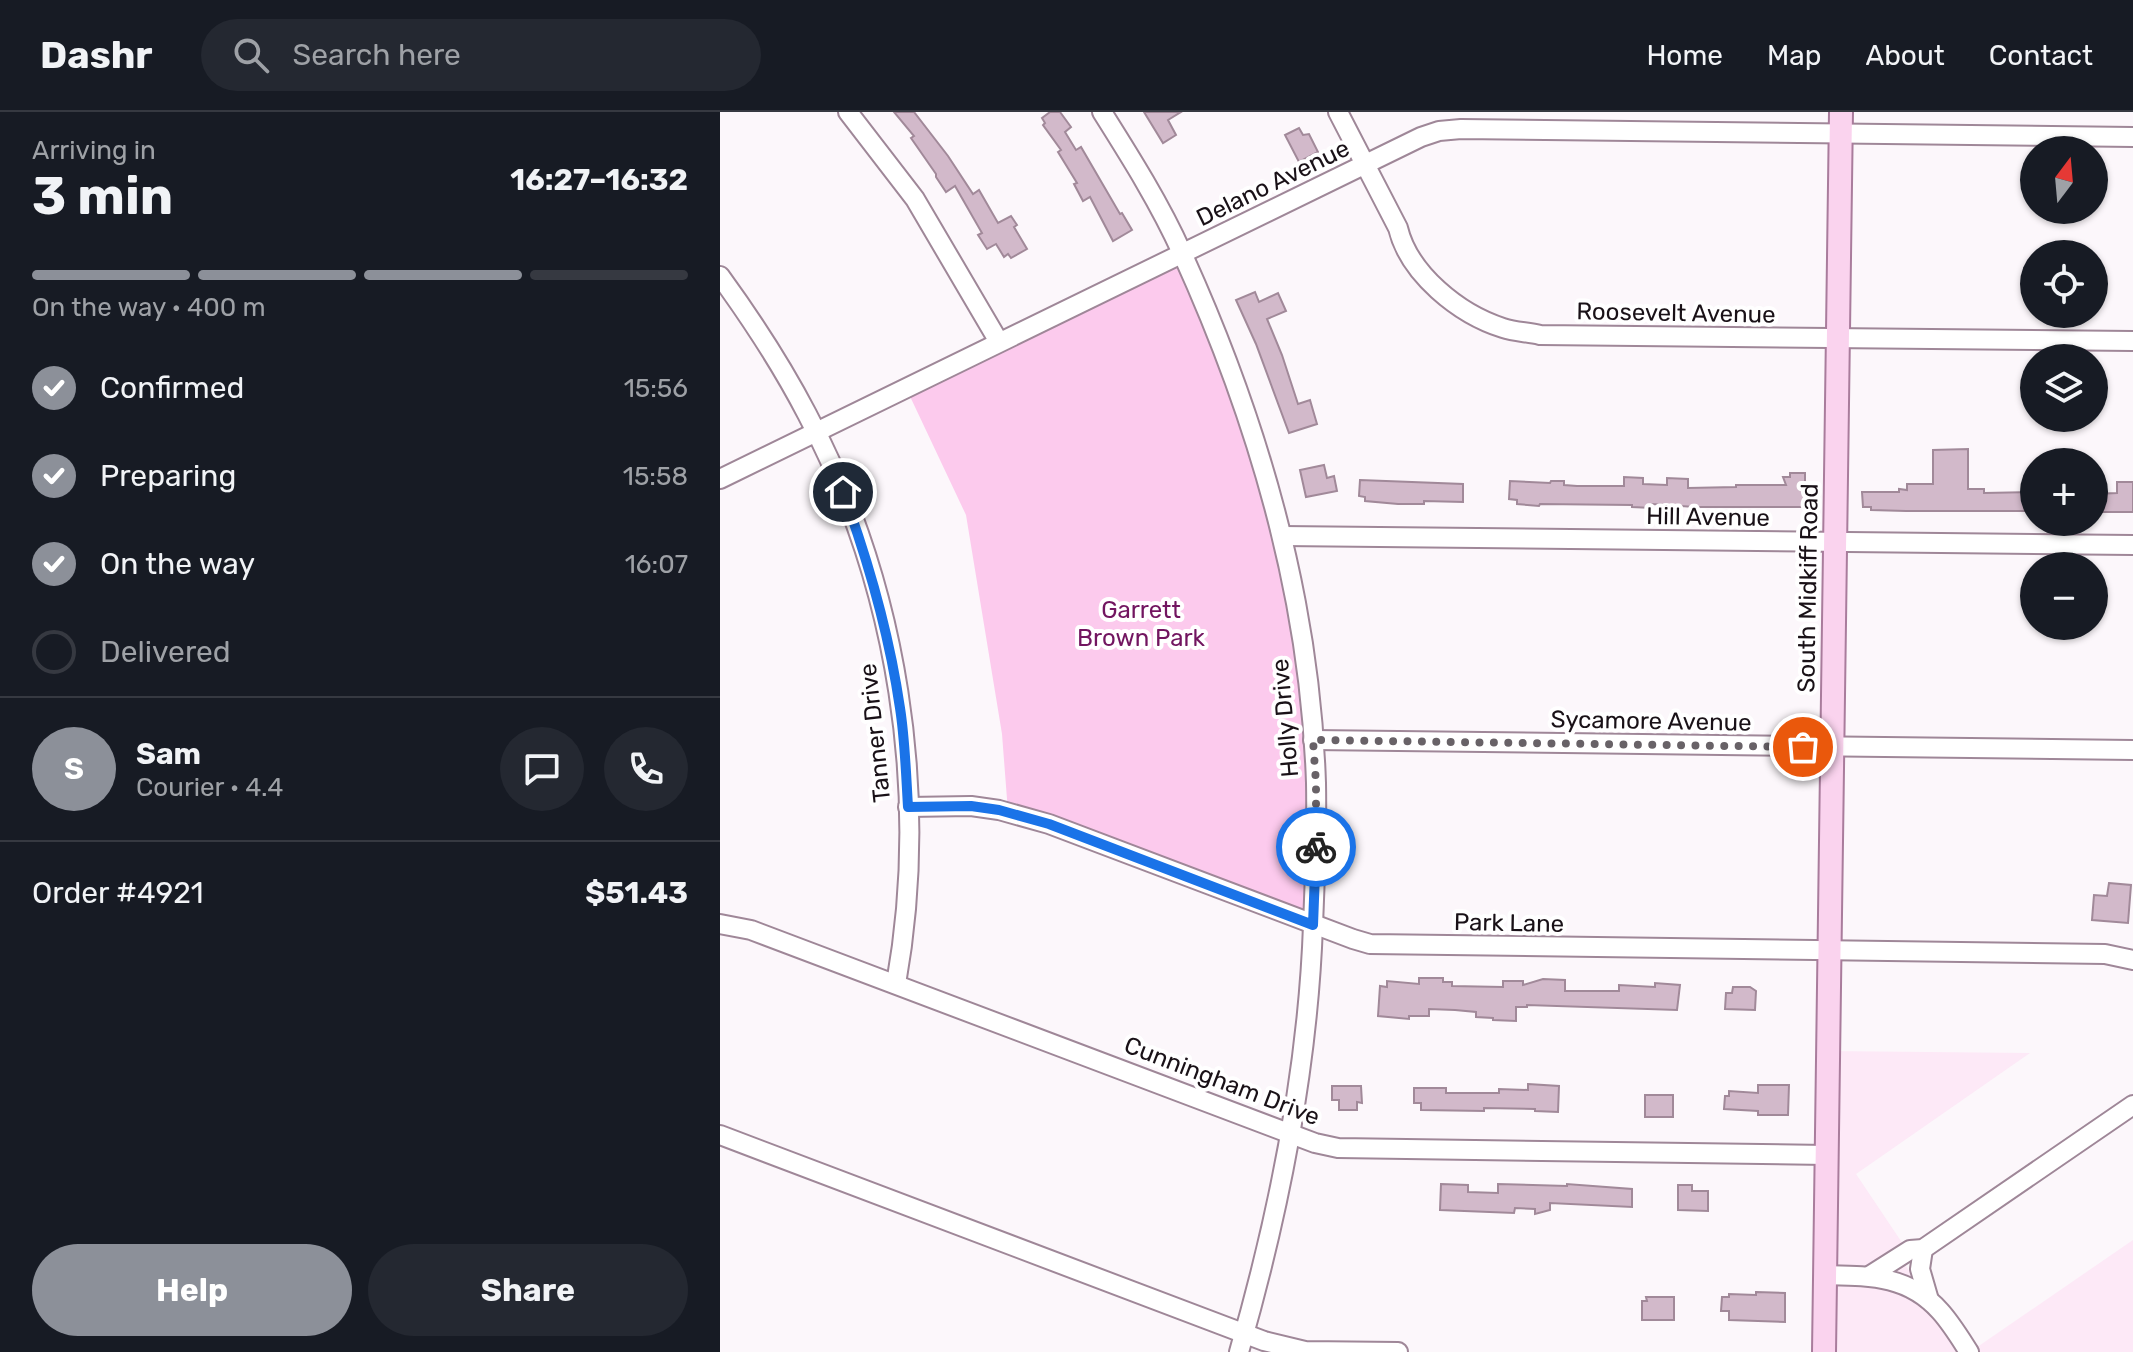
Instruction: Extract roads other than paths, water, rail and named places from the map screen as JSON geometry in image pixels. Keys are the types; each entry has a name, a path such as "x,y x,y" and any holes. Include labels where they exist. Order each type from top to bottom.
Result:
{"main road":[{"name":"South Midkiff Road","path":"1824,1352 1840,123"}],"street":[{"path":"848,112 915,199 999,342"},
{"name":"Holly Drive","path":"1102,112 1137,167 1183,253 1240,393 1282,536 1306,668 1316,783 1311,967 1291,1134 1274,1220 1242,1343"},
{"name":"Roosevelt Avenue","path":"1338,112 1420,271 1455,304 1490,323 1511,330 1540,335 2133,341"},
{"name":"Delano Avenue","path":"720,479 1421,137 1439,131 1840,123 2133,137"},
{"name":"Tanner Drive","path":"720,276 762,337 816,432 855,522 878,598 906,754 909,859 896,984"},
{"name":"Hill Avenue","path":"1282,536 2133,545"},
{"name":"Sycamore Avenue","path":"1313,740 2133,750"},
{"name":"Park Lane","path":"908,807 971,806 1049,824 1313,925 1382,945 2105,954 2133,960"},
{"name":"Cunningham Drive","path":"720,924 751,930 1315,1143 1338,1148 1827,1155"},
{"path":"1869,1276 1910,1250 1923,1249 2133,1105"},
{"path":"720,1135 1242,1343 1274,1344 1305,1351 1398,1352"},
{"path":"1923,1249 1920,1269 1929,1300"},
{"path":"1825,1275 1869,1276 1897,1282 1918,1292 1943,1313 1969,1352"}],"park label":[{"name":"Garrett Brown Park","path":"1141,624"}]}
